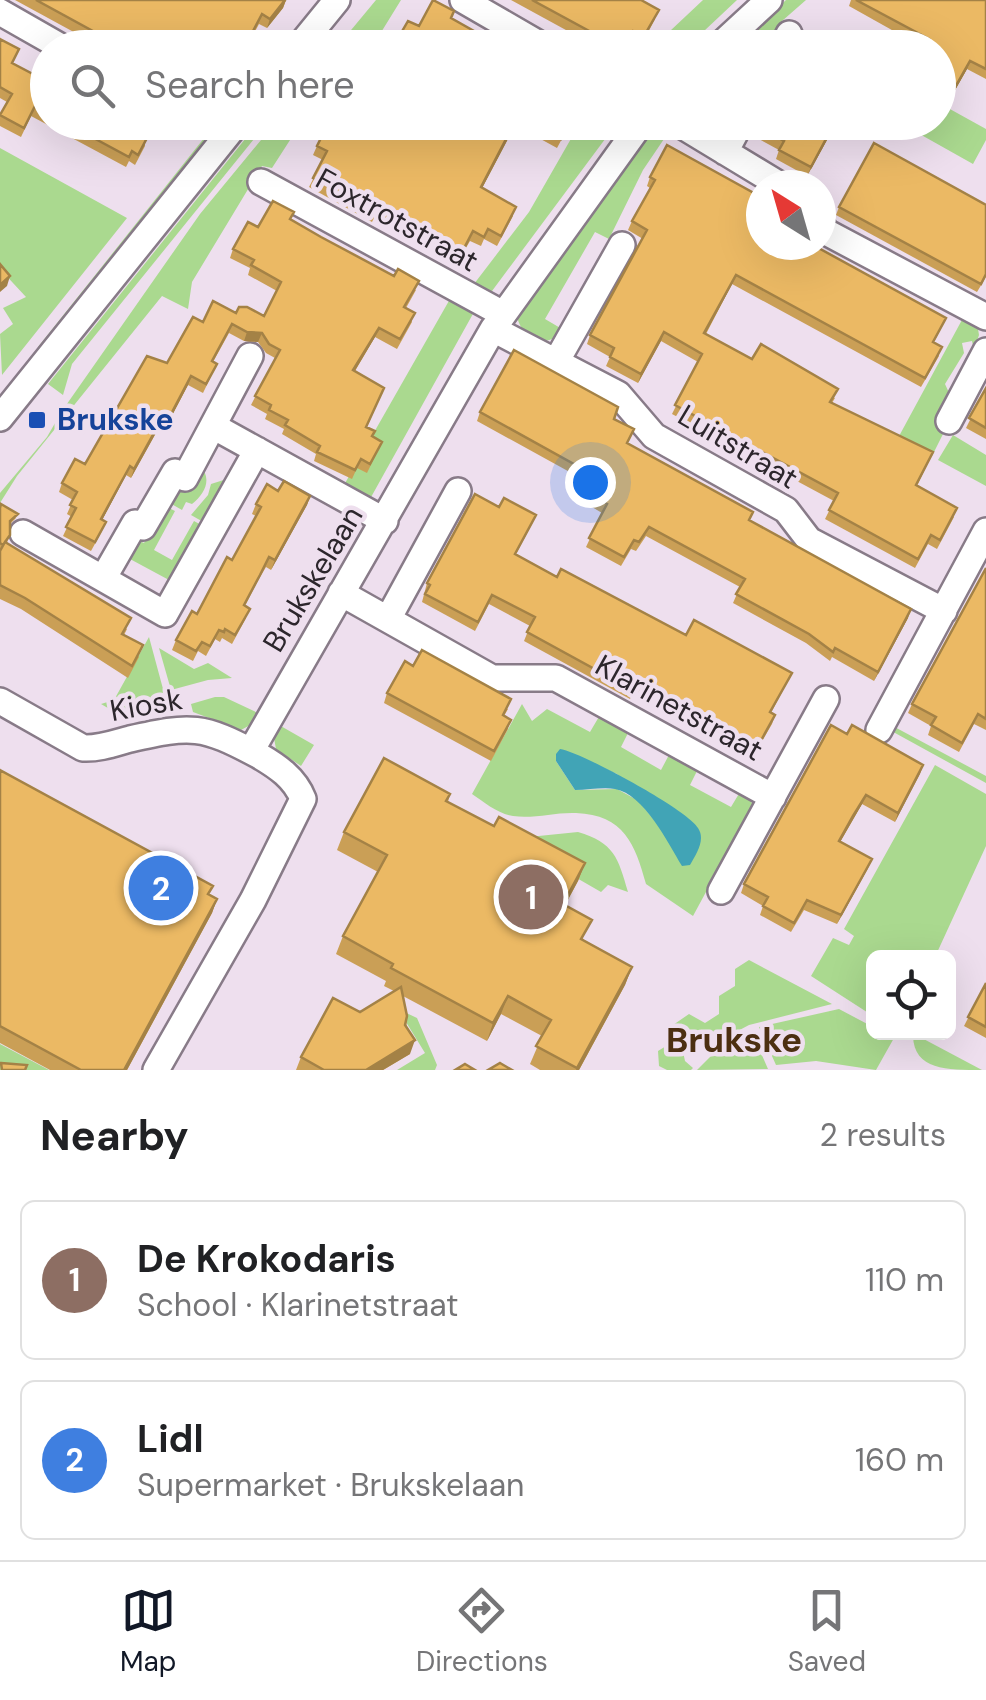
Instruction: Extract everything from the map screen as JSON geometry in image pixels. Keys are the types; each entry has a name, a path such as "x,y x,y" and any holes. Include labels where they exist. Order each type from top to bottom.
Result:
{"street":[{"path":"312,30 336,0"},
{"path":"463,0 515,30"},
{"path":"736,30 769,0"},
{"path":"0,12 32,30"},
{"path":"0,418 224,140"},
{"name":"Brukskelaan","path":"251,751 498,322 629,140"},
{"path":"705,140 755,170"},
{"path":"725,152 731,140"},
{"name":"Foxtrotstraat","path":"261,182 498,322"},
{"path":"836,237 986,317"},
{"path":"556,362 622,245"},
{"name":"Luitstraat","path":"498,322 556,362 618,394 654,436 786,510 808,540 944,612"},
{"path":"949,420 986,352"},
{"path":"104,577 135,523 143,528 175,472 185,478 250,356"},
{"path":"213,426 386,520"},
{"path":"23,534 164,614 257,450"},
{"path":"388,620 458,491"},
{"path":"879,730 986,532"},
{"name":"Klarinetstraat","path":"341,593 492,678 556,678 773,797"},
{"name":"Klarinetstraat","path":"721,892 826,699"},
{"name":"Kiosk","path":"0,701 83,748 190,728 221,735 251,751"},
{"path":"156,1070 253,900 303,799 287,775 251,751"}],"green space":[{"path":"376,0 401,0 382,30 351,30"},
{"path":"703,0 737,0 705,30 671,30"},
{"path":"786,0 806,0 782,21 778,30 754,30"},
{"path":"956,112 986,129 986,140 973,164 930,140 956,140"},
{"path":"202,140 210,140 42,350 38,347"},
{"path":"244,140 253,140 72,364 63,395 48,384"},
{"path":"261,140 290,140 272,168 262,166 192,282 188,309 162,296 17,476 0,503 0,493 47,437 200,214"},
{"path":"570,140 604,140 485,296 474,284 529,212"},
{"path":"646,140 663,140 643,170 609,239 595,232 545,319 562,329 550,340 535,338 522,328 517,312"},
{"path":"0,148 127,218 2,375 0,334 13,324 3,308 26,297 0,269"},
{"path":"450,299 474,312 370,499 344,485"},
{"path":"963,318 978,329 979,335 974,350 972,341 962,343 964,353 945,384 950,395 935,425 944,432 932,456 898,438"},
{"path":"953,435 986,455 986,486 938,460"},
{"path":"198,464 206,485 197,500 192,504 186,502 182,510 168,502 174,489 182,492"},
{"path":"230,478 205,523 191,515 208,495 211,484"},
{"path":"165,506 175,511 154,550 172,560 194,521 203,526 165,596 160,596 169,580 130,559 121,575 117,573 135,539 144,543"},
{"path":"149,637 166,700 118,714 101,704 114,700"},
{"path":"159,648 194,669 208,663 232,678 171,690"},
{"path":"224,697 260,714 241,730 193,712 191,704"},
{"path":"522,704 532,721 547,709 590,732 600,715 629,731 621,747 661,770 670,753 698,769 690,785 731,807 740,792 747,794 753,805 693,916 646,884 632,844 606,819 576,813 513,816 472,794","holes":["560,750 617,774 638,801 617,789 575,790 556,761"]},
{"path":"889,724 986,776 986,783 886,728"},
{"path":"279,725 314,745 301,766 276,749 274,738"},
{"path":"935,765 986,794 986,846 938,950 866,950 866,1011 811,976 833,938 849,945 854,936 844,929"},
{"path":"578,832 600,841 613,853 628,892 608,885 601,892 509,839"},
{"path":"749,960 832,1004 749,1025 717,1042 706,1033 692,1034 682,1047 691,1070 659,1066 658,1051 671,1043 673,1025 689,1014 705,1023 719,1014 719,996 735,986 735,969"},
{"path":"398,1009 417,1018 437,1065 435,1070 397,1070 425,1053"},
{"path":"839,1009 866,1023 866,1040 893,1040 876,1070 816,1061 776,1065 759,1027"},
{"path":"751,1030 768,1069 697,1070 724,1043"},
{"path":"914,1040 926,1040 982,1070 935,1066 919,1056"},
{"path":"0,1044 49,1070 0,1070"}],"water":[{"path":"560,749 633,783 690,820 701,837 690,865 682,866 645,809 626,793 610,788 575,790 556,761"}],"building":[{"path":"36,0 285,0 270,19 262,14 254,30 91,30"},
{"path":"433,0 454,11 451,18 472,30 403,30 408,21 419,26"},
{"path":"532,0 641,0 659,10 647,30 587,30"},
{"path":"856,0 986,0 986,69 970,61 956,86 956,30 912,30"},
{"path":"0,39 19,49 12,63 30,72 30,116 24,128 0,115 12,94 0,87"},
{"path":"97,140 146,140 138,155 132,151 129,157"},
{"path":"320,140 506,140 481,187 516,207 501,236 488,229 484,237 473,231 459,258 438,246 442,239 379,205 375,212 313,178 327,151 317,146"},
{"path":"825,140 811,167 779,150 784,141"},
{"path":"874,143 986,205 986,274 981,284 839,207"},
{"path":"667,145 746,189 746,260 836,258 946,318 933,342 942,347 925,378 736,275 704,333 752,359 761,344 838,389 830,402 933,452 916,485 957,508 940,540 931,535 918,559 829,510 838,493 675,405 702,354 664,332 641,374 610,357 614,348 590,335 647,230 632,221 655,180 650,177"},
{"path":"273,201 294,212 290,219 321,237 394,276 398,269 419,281 404,307 415,313 400,339 379,328 353,370 384,388 366,427 375,431 372,436 382,442 370,464 361,459 355,470 317,452 320,446 285,425 288,420 269,410 271,405 255,396 280,350 269,344 262,333 247,332 232,324 212,361 217,364 206,384 191,376 170,416 165,413 134,469 130,466 101,519 106,522 95,542 66,527 76,508 70,505 77,492 62,483 75,459 85,464 147,356 167,363 193,317 203,322 213,301 236,313 239,307 247,307 264,316 281,282 233,249 248,222 258,227"},
{"path":"0,264 10,276 0,285"},
{"path":"514,350 618,407 614,419 634,429 627,443 753,512 749,520 911,609 878,672 835,648 833,652 809,634 736,594 745,579 649,527 639,542 634,540 624,557 589,538 607,504 590,495 599,478 480,412"},
{"path":"986,388 986,428 969,418"},
{"path":"284,481 310,496 275,560 269,557 244,605 250,609 235,635 219,630 210,646 202,642 196,651 176,640 192,611 197,614 227,557 232,560 261,507 256,504 267,484 278,491"},
{"path":"475,494 499,507 504,498 536,515 515,554 557,577 561,569 686,635 694,620 792,673 770,712 775,715 758,746 638,681 633,690 527,632 535,617 492,595 478,622 425,594 430,585 427,583"},
{"path":"1,504 18,514 10,521 10,535 3,545 0,543"},
{"path":"5,542 131,618 122,634 143,645 132,666 0,585 0,551"},
{"path":"986,568 986,719 978,714 962,743 931,725 936,717 912,704"},
{"path":"422,650 511,699 503,715 511,720 494,751 387,693 405,661 413,666"},
{"path":"831,725 847,734 852,725 923,765 898,813 866,795 839,841 872,859 841,915 807,900 794,923 763,906 768,897 744,884"},
{"path":"384,758 450,794 446,801 494,826 499,817 585,863 563,904 592,920 581,939 632,967 577,1068 536,1046 551,1020 508,996 493,1023 391,968 393,964 343,936 387,855 344,832"},
{"path":"0,770 213,886 208,894 217,899 124,1070 81,1070 0,1026"},
{"path":"986,983 986,1027 968,1017"},
{"path":"401,987 405,1025 415,1040 366,1070 324,1070 301,1057 333,998 360,1012"},
{"path":"1,1063 27,1065 25,1070 2,1070"},
{"path":"500,1063 512,1070 488,1070"}],"place":[{"name":"Brukske","path":"37,420"},
{"name":"Lidl","path":"161,888"},
{"name":"De Krokodaris","path":"531,897"}],"district":[{"name":"Brukske","path":"734,1040"}]}
